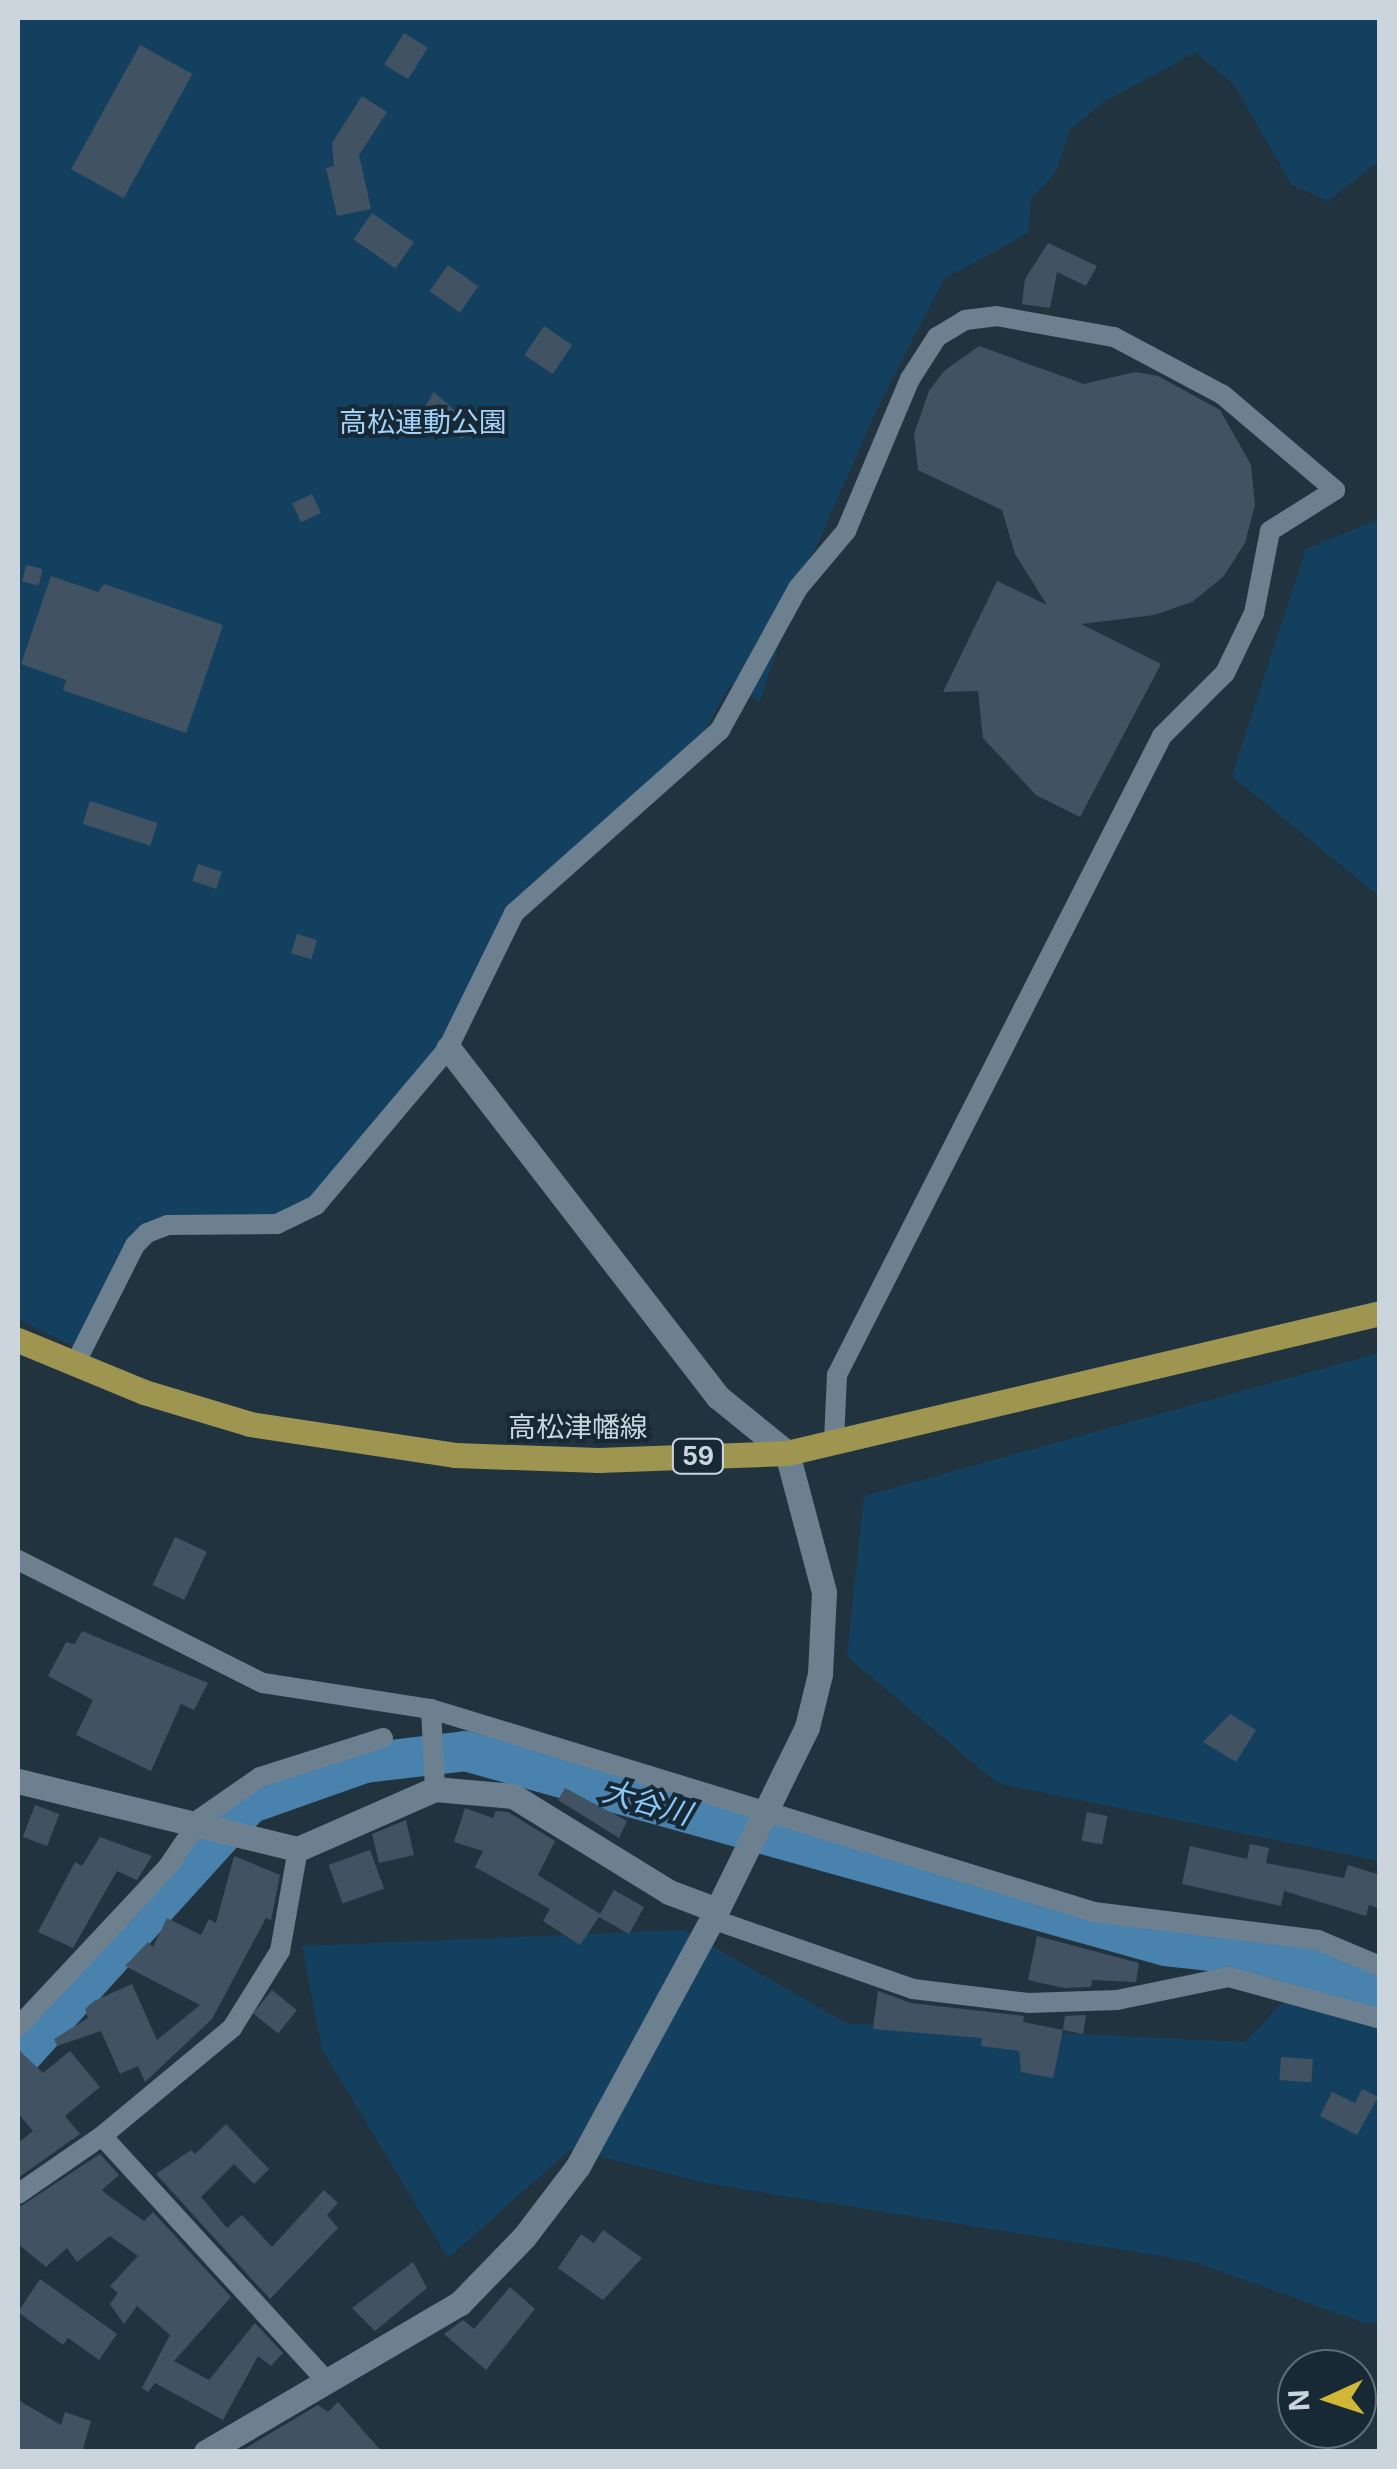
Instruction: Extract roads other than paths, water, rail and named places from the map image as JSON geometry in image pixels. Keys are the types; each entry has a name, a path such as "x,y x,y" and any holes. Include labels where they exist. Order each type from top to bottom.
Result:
{"main road":[{"name":"高松津幡線","path":"18,1340 250,1424 359,1444 598,1460 787,1453 1380,1313"}],"street":[{"path":"76,1364 134,1245 147,1233 168,1226 298,1218 316,1205 448,1048 514,913 720,730 798,588 846,531 910,379 937,337 965,320 996,316 1114,338 1223,395 1335,490 1270,531 1254,613 1225,673 1162,736 836,1375 834,1442"},
{"path":"206,2452 460,2303 524,2237 578,2166 714,1914 808,1727 824,1645 824,1592 787,1453 718,1398 448,1048"},
{"path":"18,1560 263,1682 431,1715 1094,1912 1318,1940 1380,1966"},
{"path":"431,1715 434,1779"},
{"path":"18,2026 200,1828 260,1777 383,1738"},
{"path":"18,1780 238,1838 298,1849 434,1779 513,1796 668,1892 714,1914 912,1989 1028,2004 1082,2002 1229,1976 1380,2019"},
{"path":"18,2194 102,2136 232,2028 280,1951 298,1849"},
{"path":"102,2136 325,2379"}],"waterway":[{"name":"大谷川","path":"18,2059 249,1804 365,1763 465,1751 1166,1946 1273,1958 1380,1990"}],"park label":[{"name":"高松運動公園","path":"423,422"}]}
